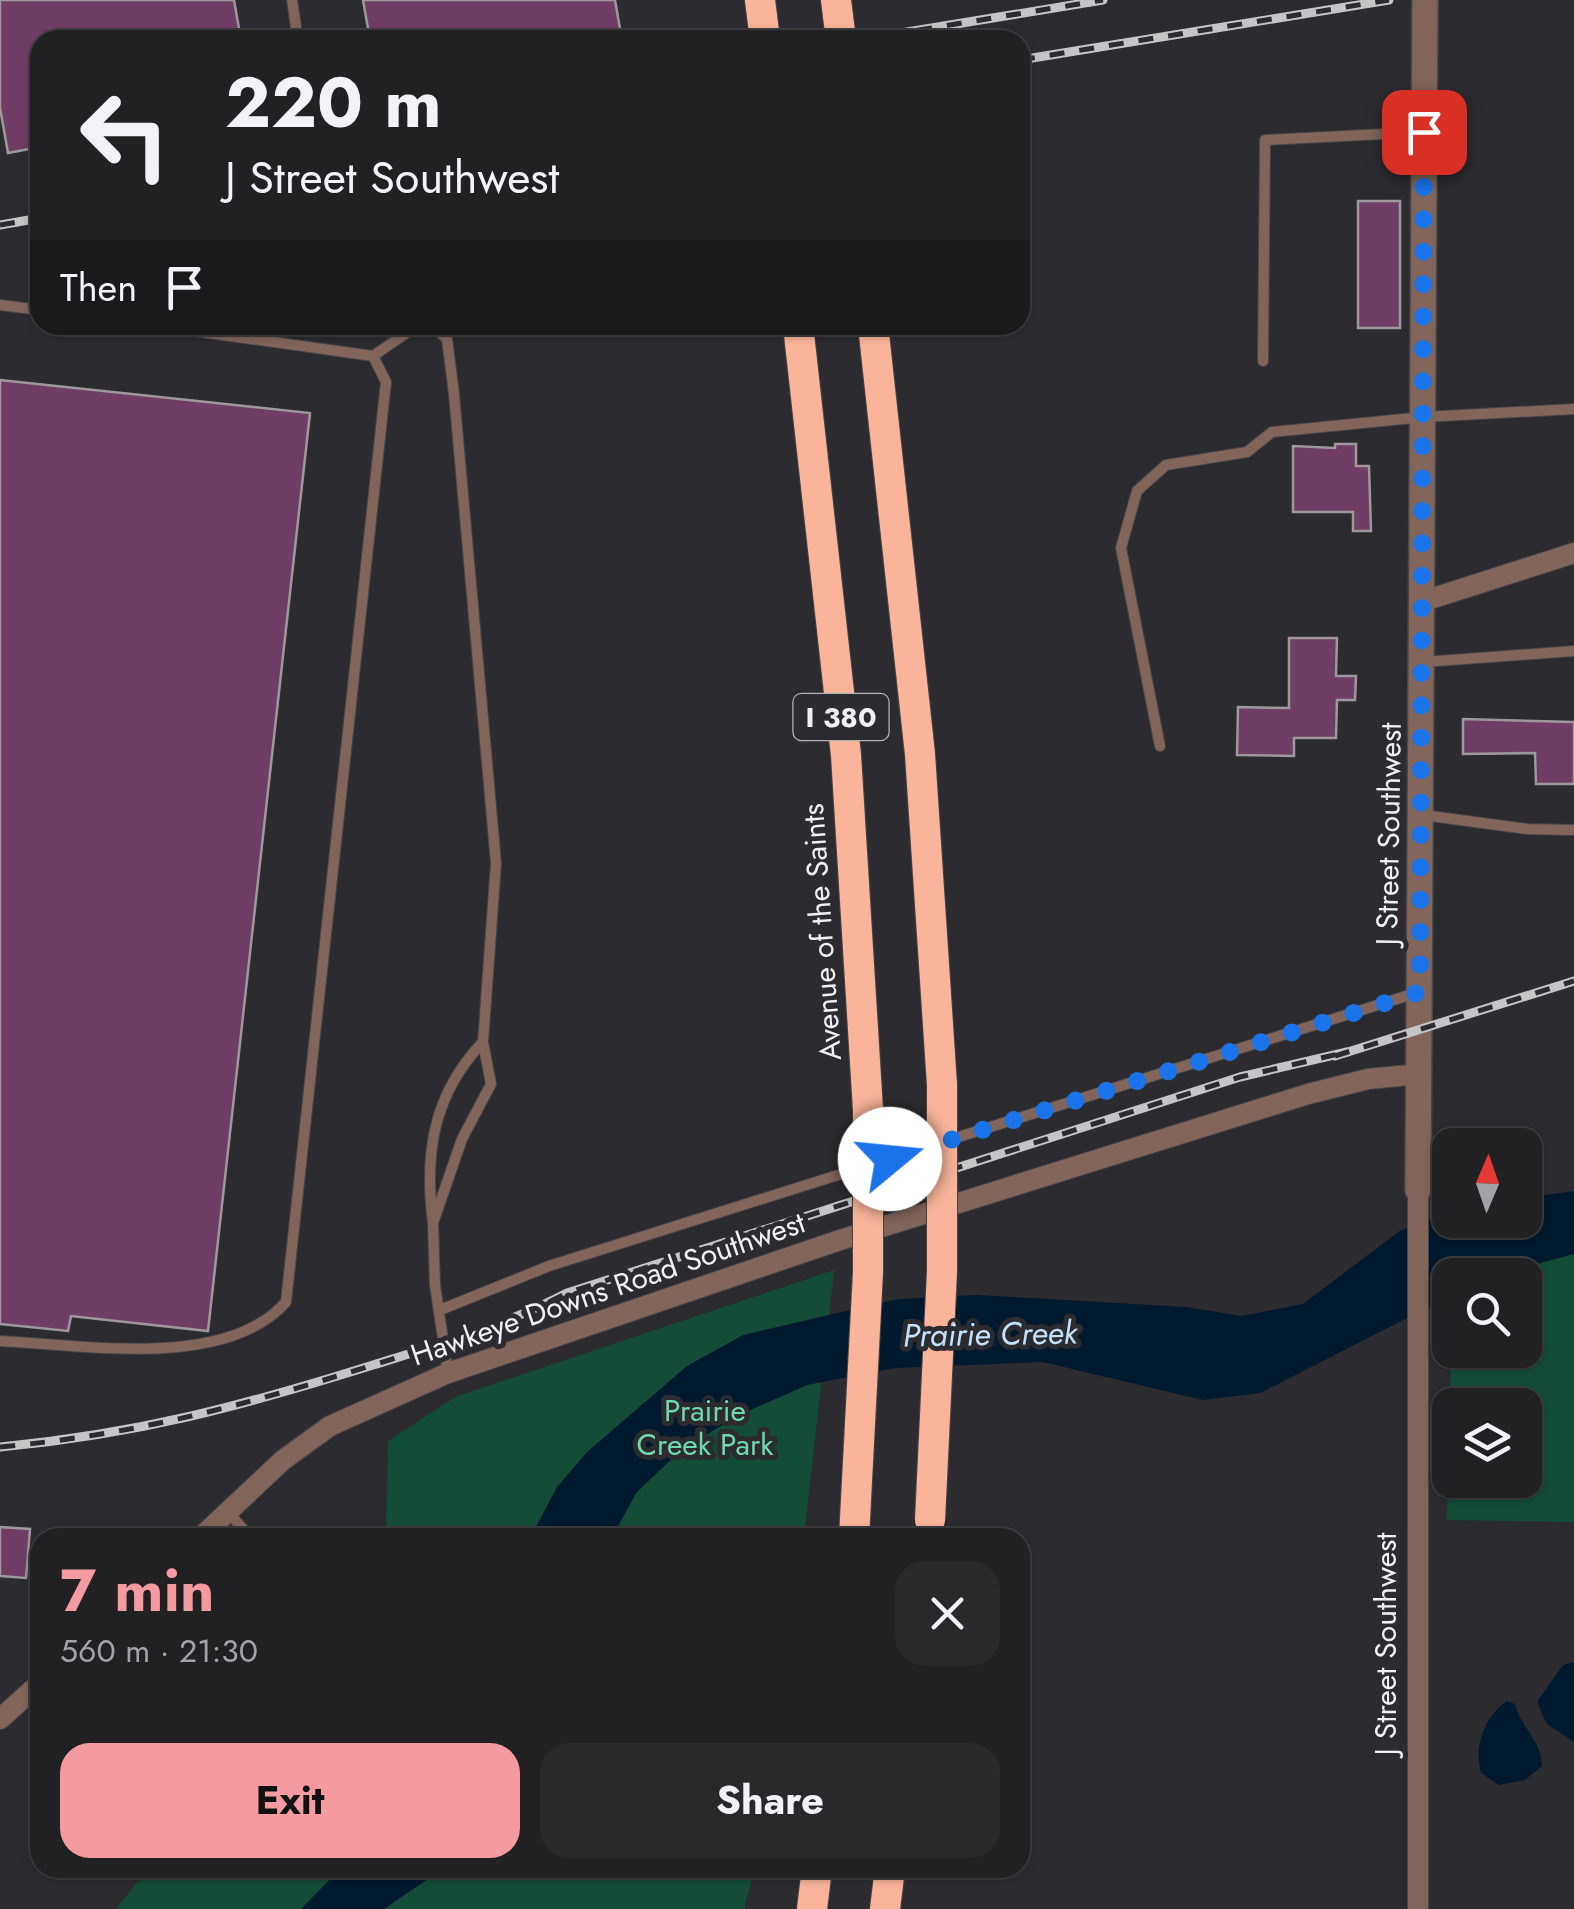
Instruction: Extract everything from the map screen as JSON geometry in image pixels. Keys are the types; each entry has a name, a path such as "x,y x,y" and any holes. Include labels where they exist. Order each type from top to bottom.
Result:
{"highway":[{"path":"760,0 764,30"},
{"path":"836,0 840,30"},
{"name":"Avenue of the Saints","path":"799,335 846,755 868,1110 867,1305 855,1528"},
{"name":"I 380","path":"874,335 920,754 942,1086 941,1289 928,1528"},
{"path":"885,1909 889,1878"}],"street":[{"name":"J Street Southwest","path":"1418,1909 1425,0"},
{"path":"1424,600 1574,553"},
{"name":"Hawkeye Downs Road Southwest","path":"211,1528 283,1460 330,1426 448,1373 840,1240 1308,1094 1368,1080 1420,1074"},
{"path":"0,1719 30,1692"}],"lane":[{"path":"292,0 296,30"},
{"path":"1263,360 1265,140 1424,132"},
{"path":"0,304 30,308"},
{"path":"223,335 373,356 403,335"},
{"path":"433,1223 462,1138 492,1084 484,1042 496,863 454,394 447,339 443,335"},
{"path":"0,1340 192,1347 224,1342 267,1323 286,1302 386,382 373,356"},
{"path":"1160,746 1121,548 1136,492 1166,465 1246,452 1272,432 1423,417 1574,409"},
{"path":"1423,662 1574,651"},
{"path":"1422,815 1527,830 1574,830"},
{"path":"440,1310 548,1266 1420,992"},
{"path":"448,1373 426,1172 457,1069 484,1042"},
{"path":"228,1512 242,1528"}],"green space":[{"path":"1574,1195 1574,1522 1447,1520 1448,1498 1542,1498 1542,1388 1450,1388 1451,1368 1542,1368 1542,1258 1475,1258 1501,1238 1542,1238 1542,1211"},
{"name":"Prairie Creek Park","path":"834,1270 805,1528 386,1528 388,1441 455,1397"},
{"path":"752,1878 744,1909 116,1909 138,1881"}],"water":[{"name":"Prairie Creek","path":"1574,1191 1574,1254 1542,1263 1542,1258 1432,1258 1432,1305 1260,1393 1203,1400 1043,1362 896,1368 807,1385 737,1416 680,1451 637,1492 617,1528 535,1528 557,1487 587,1452 687,1366 743,1335 898,1299 977,1295 1186,1307 1242,1316 1303,1304 1401,1230 1432,1219 1432,1238 1542,1238 1542,1196"},
{"path":"1574,1662 1574,1742 1547,1724 1537,1702 1563,1665"},
{"path":"1507,1701 1515,1704 1539,1750 1542,1766 1525,1780 1499,1785 1481,1773 1479,1753 1487,1724"},
{"path":"331,1878 429,1878 384,1909 301,1909"}],"building":[{"path":"0,0 234,0 239,30 30,30 30,149 8,153 0,108"},
{"path":"363,0 615,0 620,30 368,30"},
{"path":"1358,201 1400,201 1400,328 1358,328"},
{"path":"0,380 310,413 208,1331 71,1316 68,1331 0,1324"},
{"path":"1335,444 1356,444 1356,466 1369,466 1371,531 1353,531 1353,512 1293,512 1293,446 1335,448"},
{"path":"1289,638 1337,638 1336,676 1356,676 1355,700 1337,700 1336,738 1294,738 1294,756 1237,755 1238,707 1289,708"},
{"path":"1463,719 1574,722 1574,784 1536,784 1535,753 1463,754"},
{"path":"0,1527 30,1529 26,1578 0,1576"}],"railway":[{"path":"919,30 1103,0"},
{"path":"1030,58 1389,0"},
{"path":"0,225 30,220"},
{"path":"1335,1056 1574,981"},
{"path":"0,1447 144,1426 325,1380 472,1334 567,1293 1240,1077 1347,1052"}],"route":[{"path":"890,1159 1420,992 1424,132"}]}
